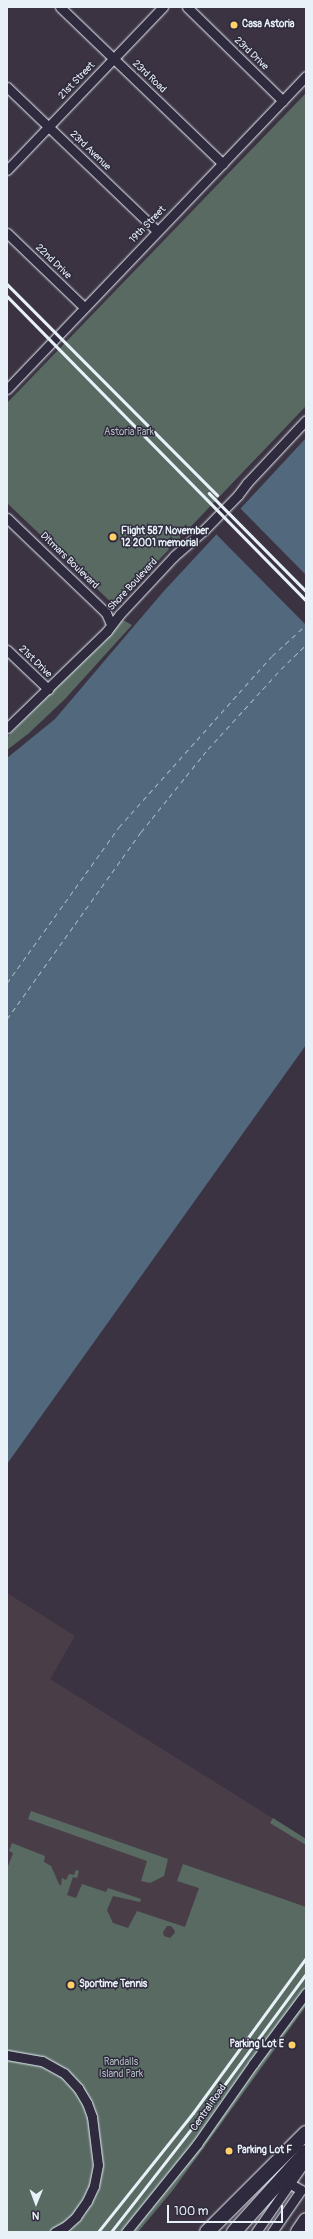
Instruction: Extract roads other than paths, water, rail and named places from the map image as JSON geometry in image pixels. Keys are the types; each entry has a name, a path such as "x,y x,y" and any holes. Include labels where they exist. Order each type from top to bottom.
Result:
{"highway":[{"path":"208,2232 306,2133"},
{"path":"234,2232 306,2152"},
{"path":"298,2232 306,2220"}],"street":[{"name":"23rd Road","path":"60,7 223,164"},
{"name":"21st Street","path":"7,170 163,7"},
{"name":"23rd Drive","path":"187,7 283,101"},
{"name":"19th Street","path":"7,388 306,76"},
{"name":"23rd Avenue","path":"7,87 157,231"},
{"name":"22nd Drive","path":"7,233 84,307"},
{"name":"Shore Boulevard","path":"7,728 48,690 107,631 111,624 174,556 204,530 238,495 247,483 306,420"},
{"name":"Ditmars Boulevard","path":"7,518 106,613 111,624"},
{"name":"21st Drive","path":"7,650 48,690"},
{"name":"Central Road","path":"126,2232 197,2144 252,2064 306,1993"},
{"path":"7,2055 42,2061 64,2073 78,2088 87,2103 92,2117 98,2165 94,2186 88,2201 76,2217 66,2226 55,2232"},
{"path":"256,2232 306,2160"},
{"path":"272,2232 301,2190 290,2183"}],"water":[{"path":"306,438 306,1045 7,1464 7,758 55,719 163,592"}],"railway":[{"path":"7,284 217,495"},
{"path":"7,296 306,600"},
{"path":"209,493 306,591"},
{"path":"98,2232 193,2113 306,1958"},
{"path":"111,2232 203,2114 306,1974"}],"place":[{"name":"Casa Astoria","path":"234,25"},
{"name":"Flight 587 November 12 2001 memorial","path":"113,537"},
{"name":"Sportime Tennis","path":"71,1985"},
{"name":"Parking Lot E","path":"292,2045"},
{"name":"Parking Lot F","path":"229,2151"}],"park label":[{"name":"Astoria Park","path":"129,433"},
{"name":"Randalls Island Park","path":"121,2068"}]}
